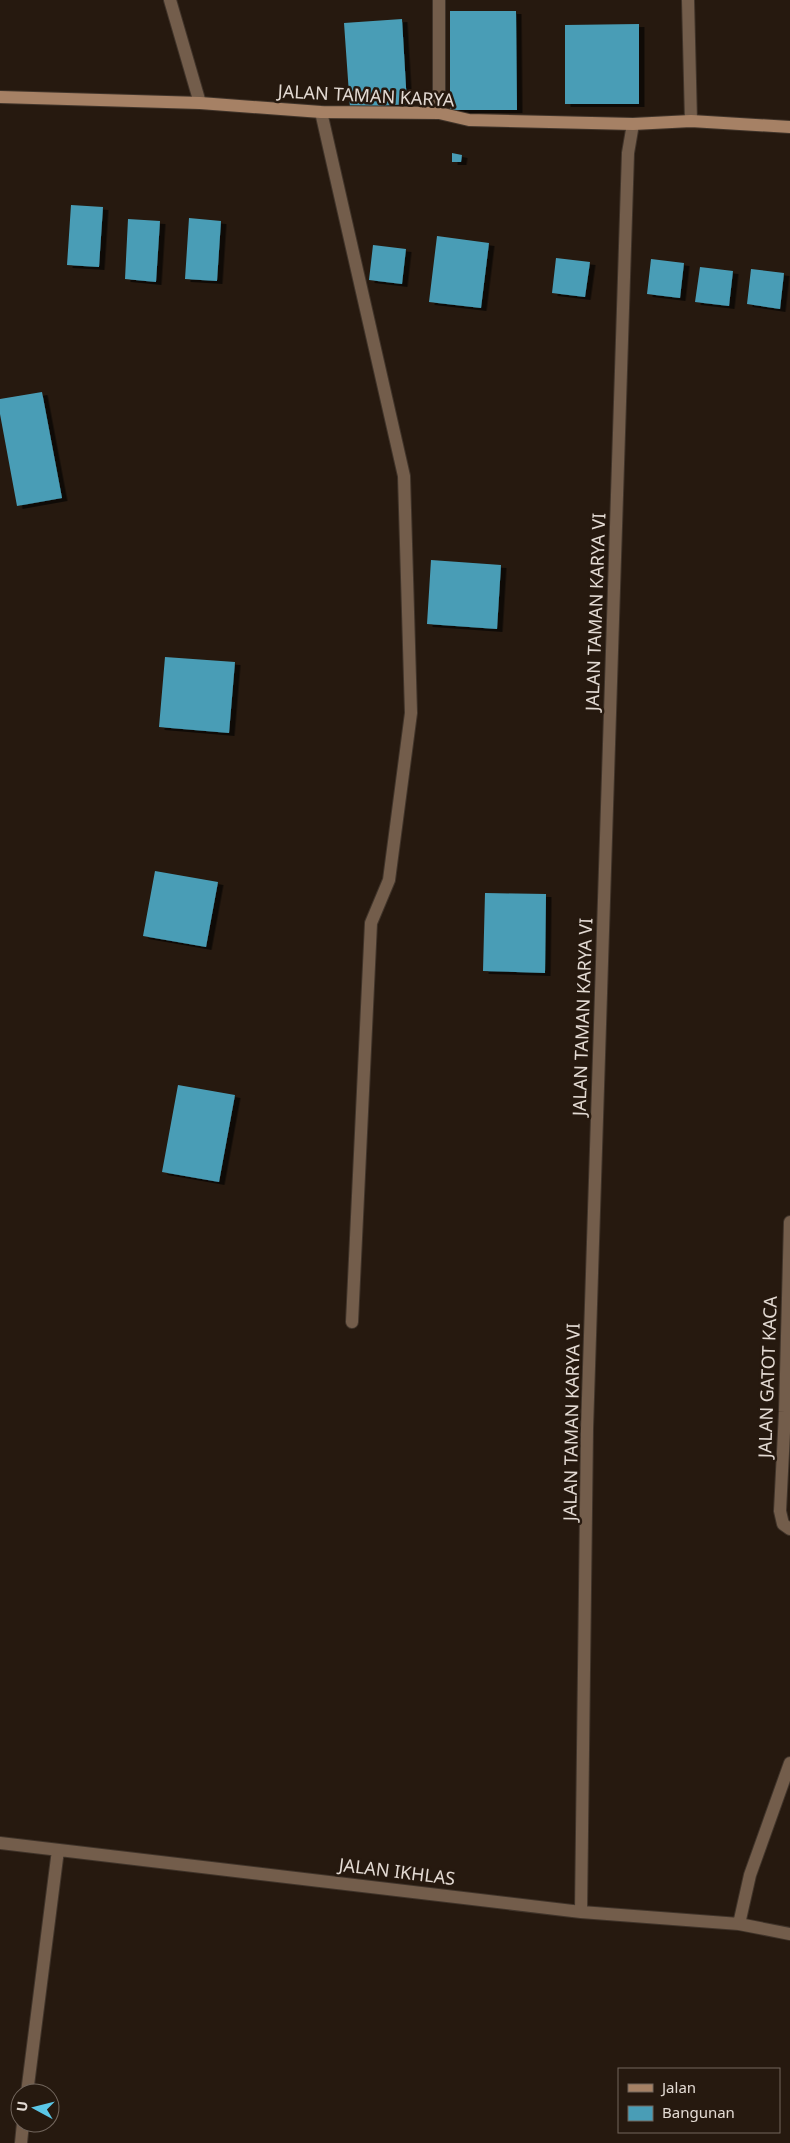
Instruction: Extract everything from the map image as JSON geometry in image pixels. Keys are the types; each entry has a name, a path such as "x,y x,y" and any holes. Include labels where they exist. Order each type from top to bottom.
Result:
{"street":[{"path":"170,0 200,103"},
{"path":"438,0 439,113"},
{"path":"688,0 691,121"},
{"name":"JALAN TAMAN KARYA","path":"0,98 200,103 321,112 439,113 469,120 633,124 691,121 790,127"},
{"path":"321,112 404,476 411,712 389,880 370,923 352,1322"},
{"name":"JALAN TAMAN KARYA VI","path":"581,1912 587,1429 628,162 633,124"},
{"name":"JALAN GATOT KACA","path":"790,1222 786,1412 780,1511 783,1524 790,1530"},
{"path":"739,1924 750,1874 790,1763"},
{"name":"JALAN IKHLAS","path":"0,1843 581,1912 739,1924 790,1934"},
{"path":"28,2083 58,1850"}],"building":[{"path":"450,11 516,11 517,110 450,110"},
{"path":"402,19 407,104 350,108 344,23"},
{"path":"639,24 639,104 565,104 565,25"},
{"path":"452,153 462,155 461,162 452,162"},
{"path":"71,205 103,207 99,267 67,265"},
{"path":"189,218 221,221 217,281 185,279"},
{"path":"128,219 160,221 156,282 125,279"},
{"path":"437,236 489,243 481,308 429,302"},
{"path":"373,245 406,249 402,284 369,280"},
{"path":"556,258 590,262 585,297 552,293"},
{"path":"651,259 684,263 680,298 647,294"},
{"path":"700,267 733,271 729,306 695,302"},
{"path":"751,269 784,273 780,309 747,304"},
{"path":"42,392 62,498 17,506 0,414 0,399"},
{"path":"431,560 501,565 497,629 427,624"},
{"path":"165,657 235,662 229,733 159,727"},
{"path":"155,871 218,882 206,947 143,936"},
{"path":"485,893 546,894 545,973 483,971"},
{"path":"178,1085 235,1095 219,1182 162,1172"}]}
